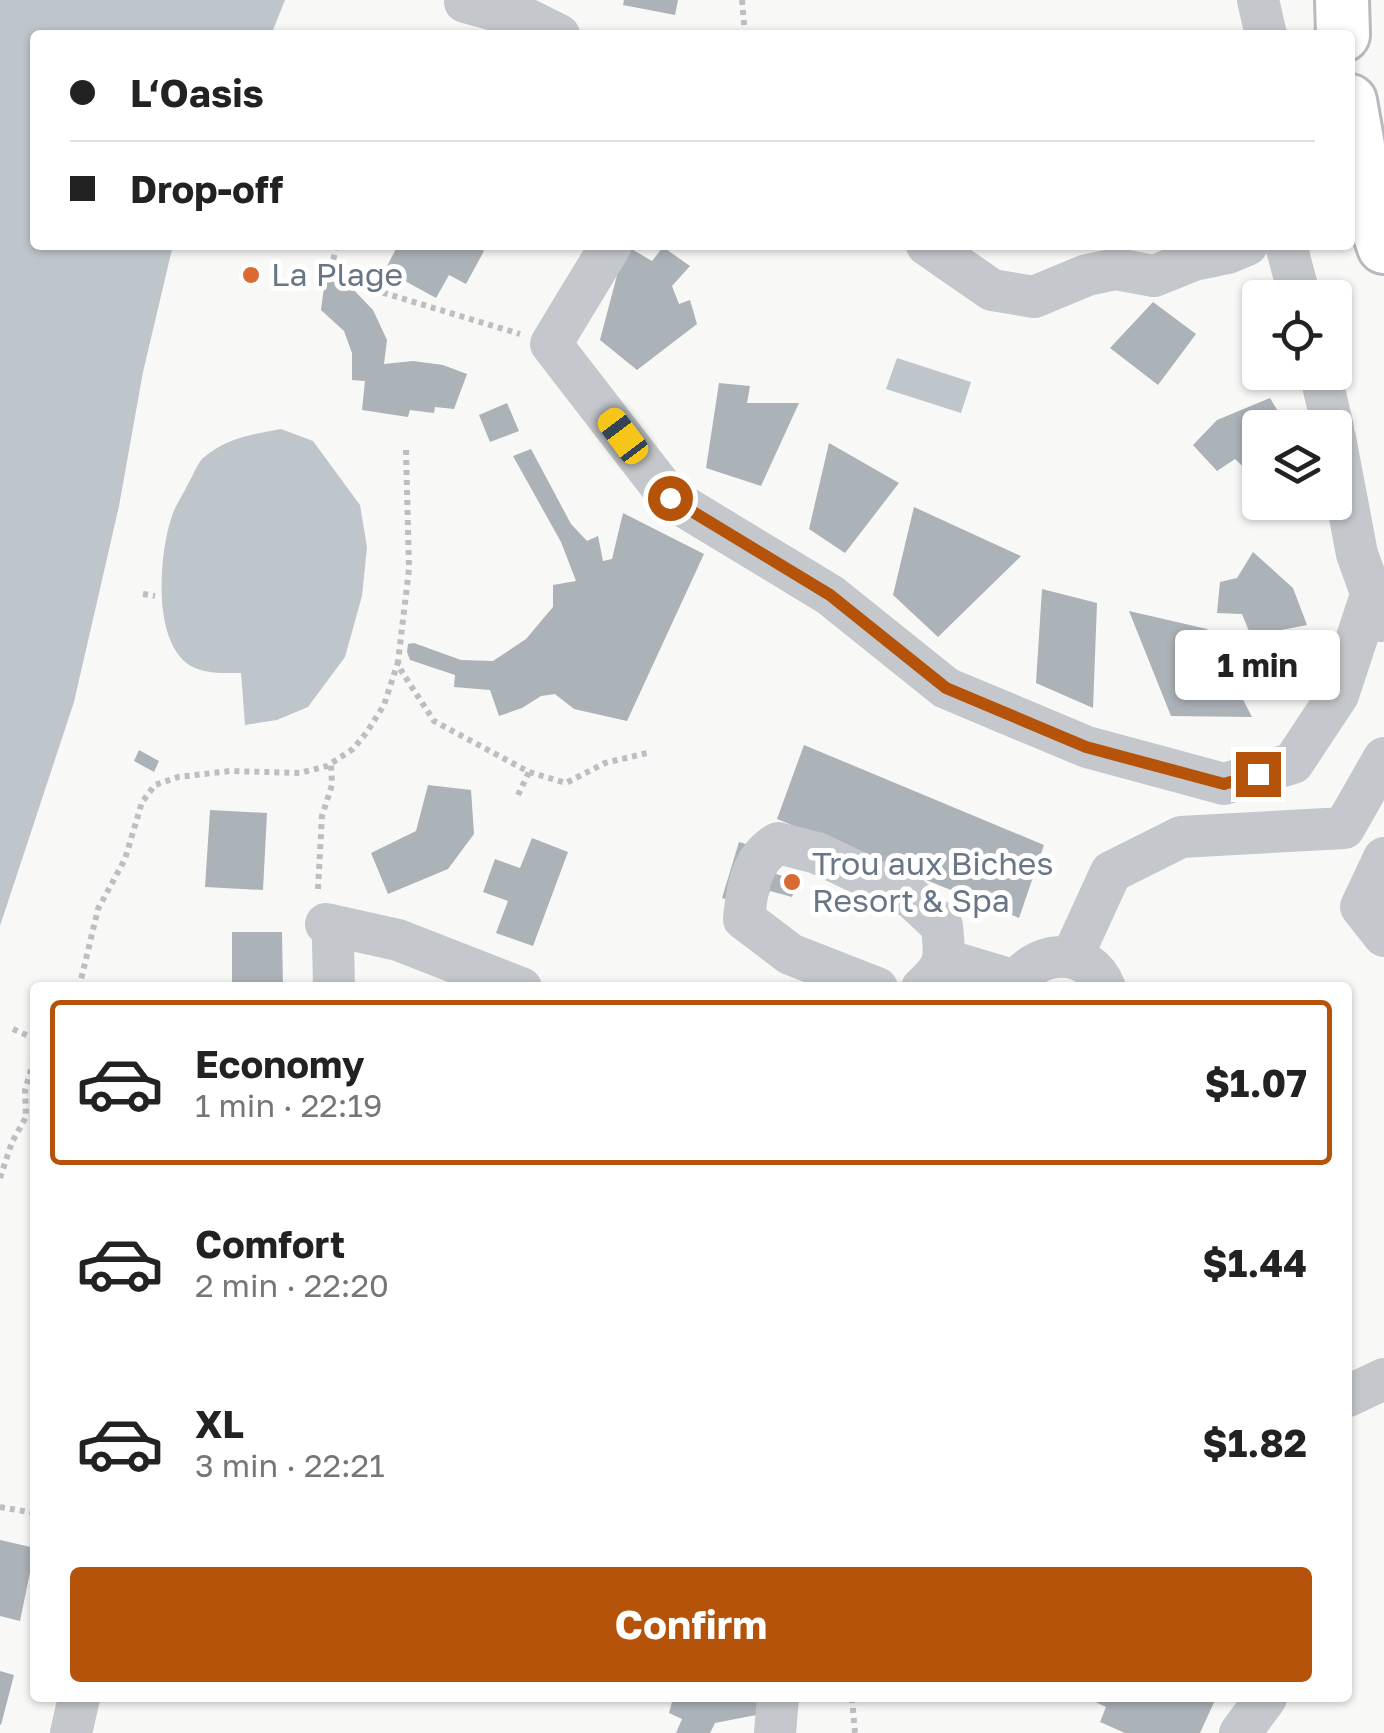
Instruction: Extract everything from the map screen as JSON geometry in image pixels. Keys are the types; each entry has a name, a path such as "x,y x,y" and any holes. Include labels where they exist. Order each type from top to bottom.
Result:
{"main road":[{"path":"1342,0 1342,30"},
{"path":"1355,129 1384,284"},
{"path":"1367,196 1384,247"}],"lane":[{"path":"1258,0 1265,30"},
{"path":"465,2 527,18 549,30"},
{"path":"608,250 551,344 670,498 830,595 946,688 1086,747 1224,784 1292,762 1338,695 1378,613 1357,554 1351,520"},
{"path":"934,250 992,290 1034,297 1086,275 1116,270 1154,276 1194,260 1235,250"},
{"path":"1287,250 1295,280"},
{"path":"1072,957 1111,872 1180,837 1344,828 1384,758"},
{"path":"862,982 790,954 744,918 746,895 761,854 778,843 817,853 912,898 942,926 934,974 998,982"},
{"path":"1384,858 1361,907 1384,936"},
{"path":"334,982 330,933 398,940 506,982"},
{"path":"1016,982 1034,962 1052,956 1072,957 1090,966 1102,982"},
{"path":"1352,1394 1384,1379"},
{"path":"71,1733 77,1702"},
{"path":"774,1733 778,1702"},
{"path":"1240,1733 1263,1702"}],"path":[{"path":"742,0 745,30"},
{"path":"335,250 332,268 374,290 551,344"},
{"path":"80,982 98,909 124,858 142,802 154,785 178,777 230,771 300,773 331,764 367,732 393,684 398,662 409,570 406,450"},
{"path":"142,594 155,596"},
{"path":"398,662 434,721 529,772 566,784 606,763 646,753"},
{"path":"330,933 317,900 322,816 332,785 331,764"},
{"path":"518,795 529,772"},
{"path":"12,1030 30,1037"},
{"path":"0,1178 12,1142 26,1117 30,1075"},
{"path":"0,1507 30,1513"},
{"path":"852,1702 855,1733"}],"shaded area":[{"path":"0,0 285,0 273,30 30,30 30,250 172,250 74,702 0,926"},
{"path":"897,358 971,382 961,413 886,389"},
{"path":"281,429 313,441 360,505 367,547 362,596 345,657 308,707 277,720 245,725 241,673 195,668 181,658 171,642 162,600 164,555 172,515 203,458 230,441"}],"building":[{"path":"624,0 678,0 675,15 623,5"},
{"path":"395,250 484,251 466,284 449,275 436,298 385,270"},
{"path":"624,250 633,250 652,261 661,250 667,250 690,266 672,286 679,304 690,300 697,324 637,370 600,340"},
{"path":"325,279 351,287 373,310 387,340 384,364 413,361 443,365 467,374 454,409 435,407 434,413 410,410 408,417 362,410 365,381 352,380 352,353 344,331 321,310"},
{"path":"1153,302 1196,334 1158,385 1110,348"},
{"path":"719,383 750,386 747,403 799,403 761,486 706,468"},
{"path":"1270,398 1277,410 1242,410 1242,466 1235,459 1217,471 1193,445 1217,420"},
{"path":"507,403 519,431 490,442 479,415"},
{"path":"829,443 899,483 845,553 809,529"},
{"path":"531,449 571,524 587,541 598,536 603,561 612,559 623,513 704,554 627,721 574,709 555,694 541,696 499,716 490,690 454,687 455,675 410,660 407,652 408,644 414,643 461,660 493,661 526,639 553,607 553,585 576,581 561,542 513,456"},
{"path":"914,507 1021,556 938,637 893,595"},
{"path":"1253,552 1293,588 1307,625 1251,636 1242,614 1217,613 1220,582 1237,578"},
{"path":"1042,589 1097,603 1093,708 1036,683"},
{"path":"1129,611 1207,629 1252,717 1171,716"},
{"path":"804,745 1044,845 1019,918 777,819"},
{"path":"139,750 159,761 154,772 134,761"},
{"path":"428,785 471,790 474,834 448,869 388,894 371,853 416,831"},
{"path":"210,810 267,813 263,890 205,887"},
{"path":"532,838 568,852 533,946 496,933 508,901 483,892 495,859 520,868"},
{"path":"739,842 782,855 776,874 797,880 792,897 770,891 763,910 722,898"},
{"path":"232,932 282,932 283,982 232,982"},
{"path":"0,1540 30,1547 30,1572 20,1621 0,1616"},
{"path":"0,1671 14,1675 1,1725 0,1724"},
{"path":"672,1702 763,1702 767,1713 715,1723 710,1733 676,1733 682,1719 669,1713"},
{"path":"1095,1702 1214,1702 1200,1733 1125,1733 1100,1722 1106,1707"}],"place":[{"name":"La Plage","path":"251,275"},
{"name":"Trou aux Biches Resort & Spa","path":"792,882"}],"route":[{"path":"670,498 830,595 946,688 1086,747 1224,784 1258,774"}]}
